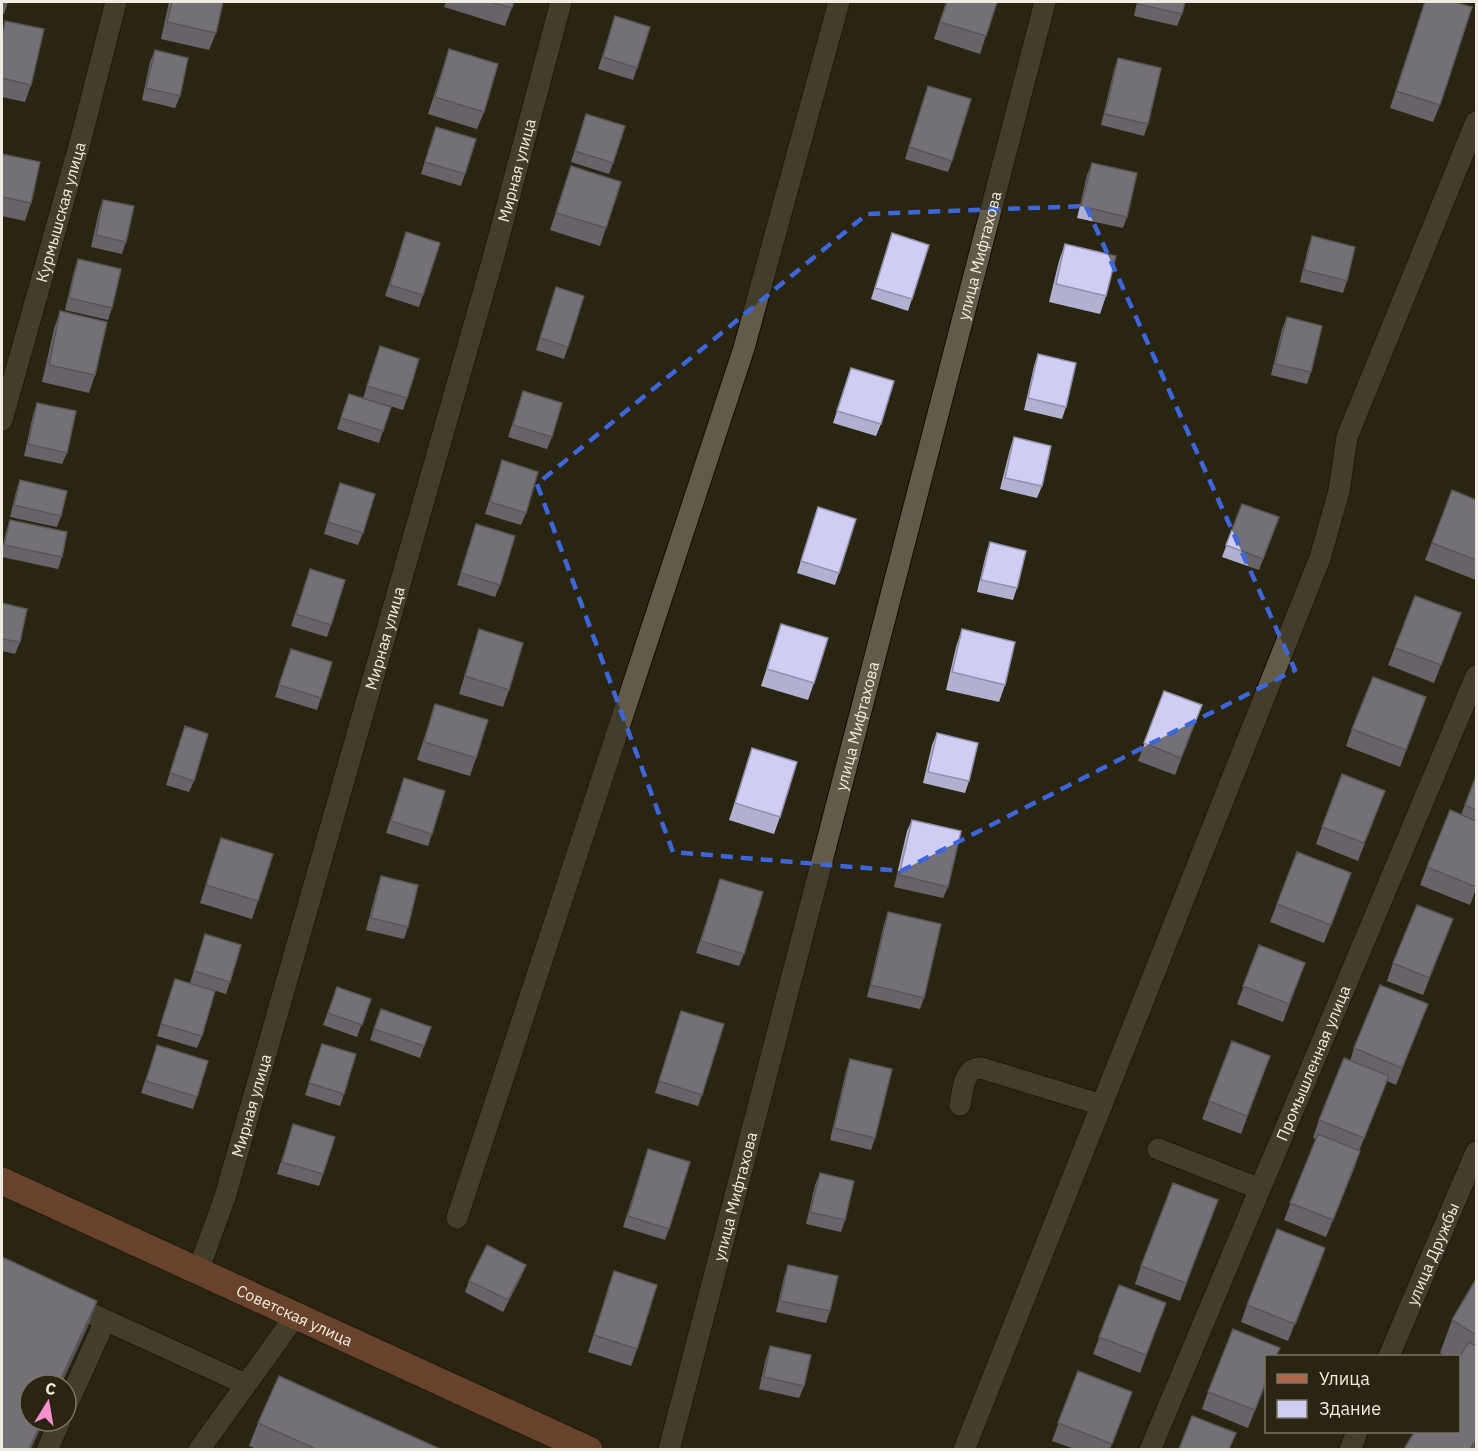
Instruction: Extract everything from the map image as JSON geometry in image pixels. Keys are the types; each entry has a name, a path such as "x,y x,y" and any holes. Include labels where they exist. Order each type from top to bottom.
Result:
{"main road":[{"name":"Советская улица","path":"2,1181 589,1449"}],"street":[{"name":"Курмышская улица","path":"2,420 81,139 116,2"},
{"name":"Мирная улица","path":"198,1271 231,1174 494,255 561,2"},
{"path":"457,1218 744,348 839,2"},
{"name":"улица Мифтахова","path":"669,1449 1045,2"},
{"path":"964,1449 1320,558 1339,491 1347,437 1454,181 1476,122"},
{"name":"Промышленная улица","path":"1149,1449 1476,676"},
{"path":"960,1105 967,1074 975,1068 981,1068 1102,1105"},
{"path":"1158,1149 1260,1189"},
{"name":"улица Дружбы","path":"1389,1355 1476,1152"},
{"path":"54,1297 245,1384"},
{"path":"198,1449 296,1316"},
{"path":"78,1381 105,1321"},
{"path":"47,1449 54,1433"},
{"path":"1350,1449 1356,1433"}],"highlighted area":[{"path":"1086,206 1295,670 901,871 673,852 537,484 867,214"}],"building":[{"path":"172,2 223,2 216,33 167,22"},
{"path":"490,2 514,2 512,8"},
{"path":"947,2 997,2 986,36 940,22"},
{"path":"1139,2 1185,2 1182,14 1138,4"},
{"path":"1425,2 1454,2 1472,7 1440,105 1396,91"},
{"path":"615,16 650,27 637,68 603,57"},
{"path":"5,21 44,29 31,85 2,78 2,37"},
{"path":"449,49 498,64 484,112 435,97"},
{"path":"155,50 188,58 180,96 146,88"},
{"path":"1118,58 1161,68 1148,124 1105,114"},
{"path":"928,86 971,99 952,161 909,147"},
{"path":"586,114 625,126 613,163 575,151"},
{"path":"436,127 476,139 465,174 425,162"},
{"path":"2,154 40,162 31,203 2,197"},
{"path":"1092,163 1137,173 1127,217 1081,206"},
{"path":"571,166 621,182 606,228 556,213"},
{"path":"103,200 134,206 126,242 96,235"},
{"path":"406,232 440,243 423,295 390,285"},
{"path":"892,233 929,245 912,299 875,288"},
{"path":"1312,236 1355,247 1347,281 1304,270"},
{"path":"1065,244 1116,256 1106,296 1056,284"},
{"path":"78,259 121,269 112,308 69,298"},
{"path":"556,287 584,296 568,347 540,338"},
{"path":"60,311 107,322 95,375 49,365"},
{"path":"1287,317 1322,326 1311,372 1275,364"},
{"path":"380,346 419,359 407,398 367,386"},
{"path":"1038,354 1076,363 1066,407 1028,398"},
{"path":"851,368 894,381 881,424 837,411"},
{"path":"523,391 562,403 552,437 513,425"},
{"path":"349,394 391,407 383,431 341,418"},
{"path":"37,403 76,411 67,453 28,444"},
{"path":"1014,437 1051,446 1042,486 1005,478"},
{"path":"502,460 538,472 526,513 490,502"},
{"path":"20,480 67,491 61,516 14,505"},
{"path":"340,483 375,494 363,533 328,522"},
{"path":"1452,490 1476,500 1476,560 1432,543"},
{"path":"1242,504 1279,517 1263,559 1226,545"},
{"path":"818,507 856,519 839,573 801,561"},
{"path":"10,520 67,532 62,557 4,545"},
{"path":"476,524 515,536 500,585 461,573"},
{"path":"990,542 1026,551 1017,588 981,580"},
{"path":"310,569 345,580 331,625 296,614"},
{"path":"1415,596 1461,613 1441,665 1395,648"},
{"path":"2,603 27,609 20,642 2,639"},
{"path":"781,624 828,638 814,683 767,669"},
{"path":"479,629 523,643 509,690 465,676"},
{"path":"962,629 1015,642 1005,685 952,672"},
{"path":"291,649 332,662 321,698 279,685"},
{"path":"1373,677 1426,697 1406,750 1352,729"},
{"path":"1164,691 1202,705 1181,758 1144,743"},
{"path":"435,704 488,720 476,758 424,742"},
{"path":"185,726 208,734 194,781 170,773"},
{"path":"937,733 978,743 969,781 928,772"},
{"path":"752,748 797,762 780,817 735,803"},
{"path":"1342,774 1385,791 1364,843 1322,827"},
{"path":"1476,776 1476,810 1465,805"},
{"path":"404,778 445,791 432,834 391,821"},
{"path":"1450,810 1476,821 1476,887 1427,867"},
{"path":"912,820 961,831 948,887 899,875"},
{"path":"221,838 273,854 258,901 206,885"},
{"path":"1297,852 1351,873 1331,925 1277,904"},
{"path":"381,876 418,885 408,927 371,918"},
{"path":"720,879 763,892 744,954 701,941"},
{"path":"1417,905 1453,919 1429,978 1393,963"},
{"path":"888,912 941,924 924,998 871,985"},
{"path":"205,934 241,945 230,982 194,971"},
{"path":"1259,945 1305,963 1289,1004 1243,986"},
{"path":"175,979 215,991 202,1036 161,1024"},
{"path":"1380,985 1428,1004 1402,1068 1354,1048"},
{"path":"337,987 371,999 362,1025 328,1013"},
{"path":"381,1009 431,1027 424,1046 374,1029"},
{"path":"681,1011 724,1024 702,1095 659,1081"},
{"path":"1232,1041 1270,1056 1247,1116 1209,1101"},
{"path":"322,1044 356,1054 344,1094 309,1083"},
{"path":"157,1045 208,1061 197,1097 146,1081"},
{"path":"1344,1058 1389,1076 1364,1138 1319,1120"},
{"path":"850,1059 892,1069 875,1138 834,1128"},
{"path":"293,1124 335,1137 323,1174 282,1162"},
{"path":"1318,1134 1360,1151 1333,1220 1290,1203"},
{"path":"648,1149 690,1162 669,1229 628,1216"},
{"path":"820,1173 854,1181 845,1220 810,1212"},
{"path":"1173,1183 1218,1200 1186,1283 1141,1266"},
{"path":"1277,1229 1325,1248 1295,1324 1247,1305"},
{"path":"487,1245 526,1265 508,1300 469,1281"},
{"path":"2,1257 97,1301 64,1373 18,1373 18,1433 36,1433 29,1449 2,1449"},
{"path":"788,1265 838,1276 830,1311 780,1301"},
{"path":"614,1271 657,1285 637,1349 594,1335"},
{"path":"1476,1279 1476,1335 1452,1320"},
{"path":"1119,1285 1166,1303 1146,1355 1099,1337"},
{"path":"1233,1329 1280,1348 1276,1355 1265,1355 1265,1384 1255,1410 1208,1392"},
{"path":"1469,1342 1476,1346 1476,1440 1470,1449 1404,1449 1414,1433 1460,1433 1460,1356"},
{"path":"770,1346 811,1355 804,1386 764,1377"},
{"path":"1078,1371 1132,1392 1112,1444 1058,1423"},
{"path":"279,1376 440,1449 316,1449 258,1423"},
{"path":"1192,1416 1236,1433 1229,1449 1179,1449"}]}
